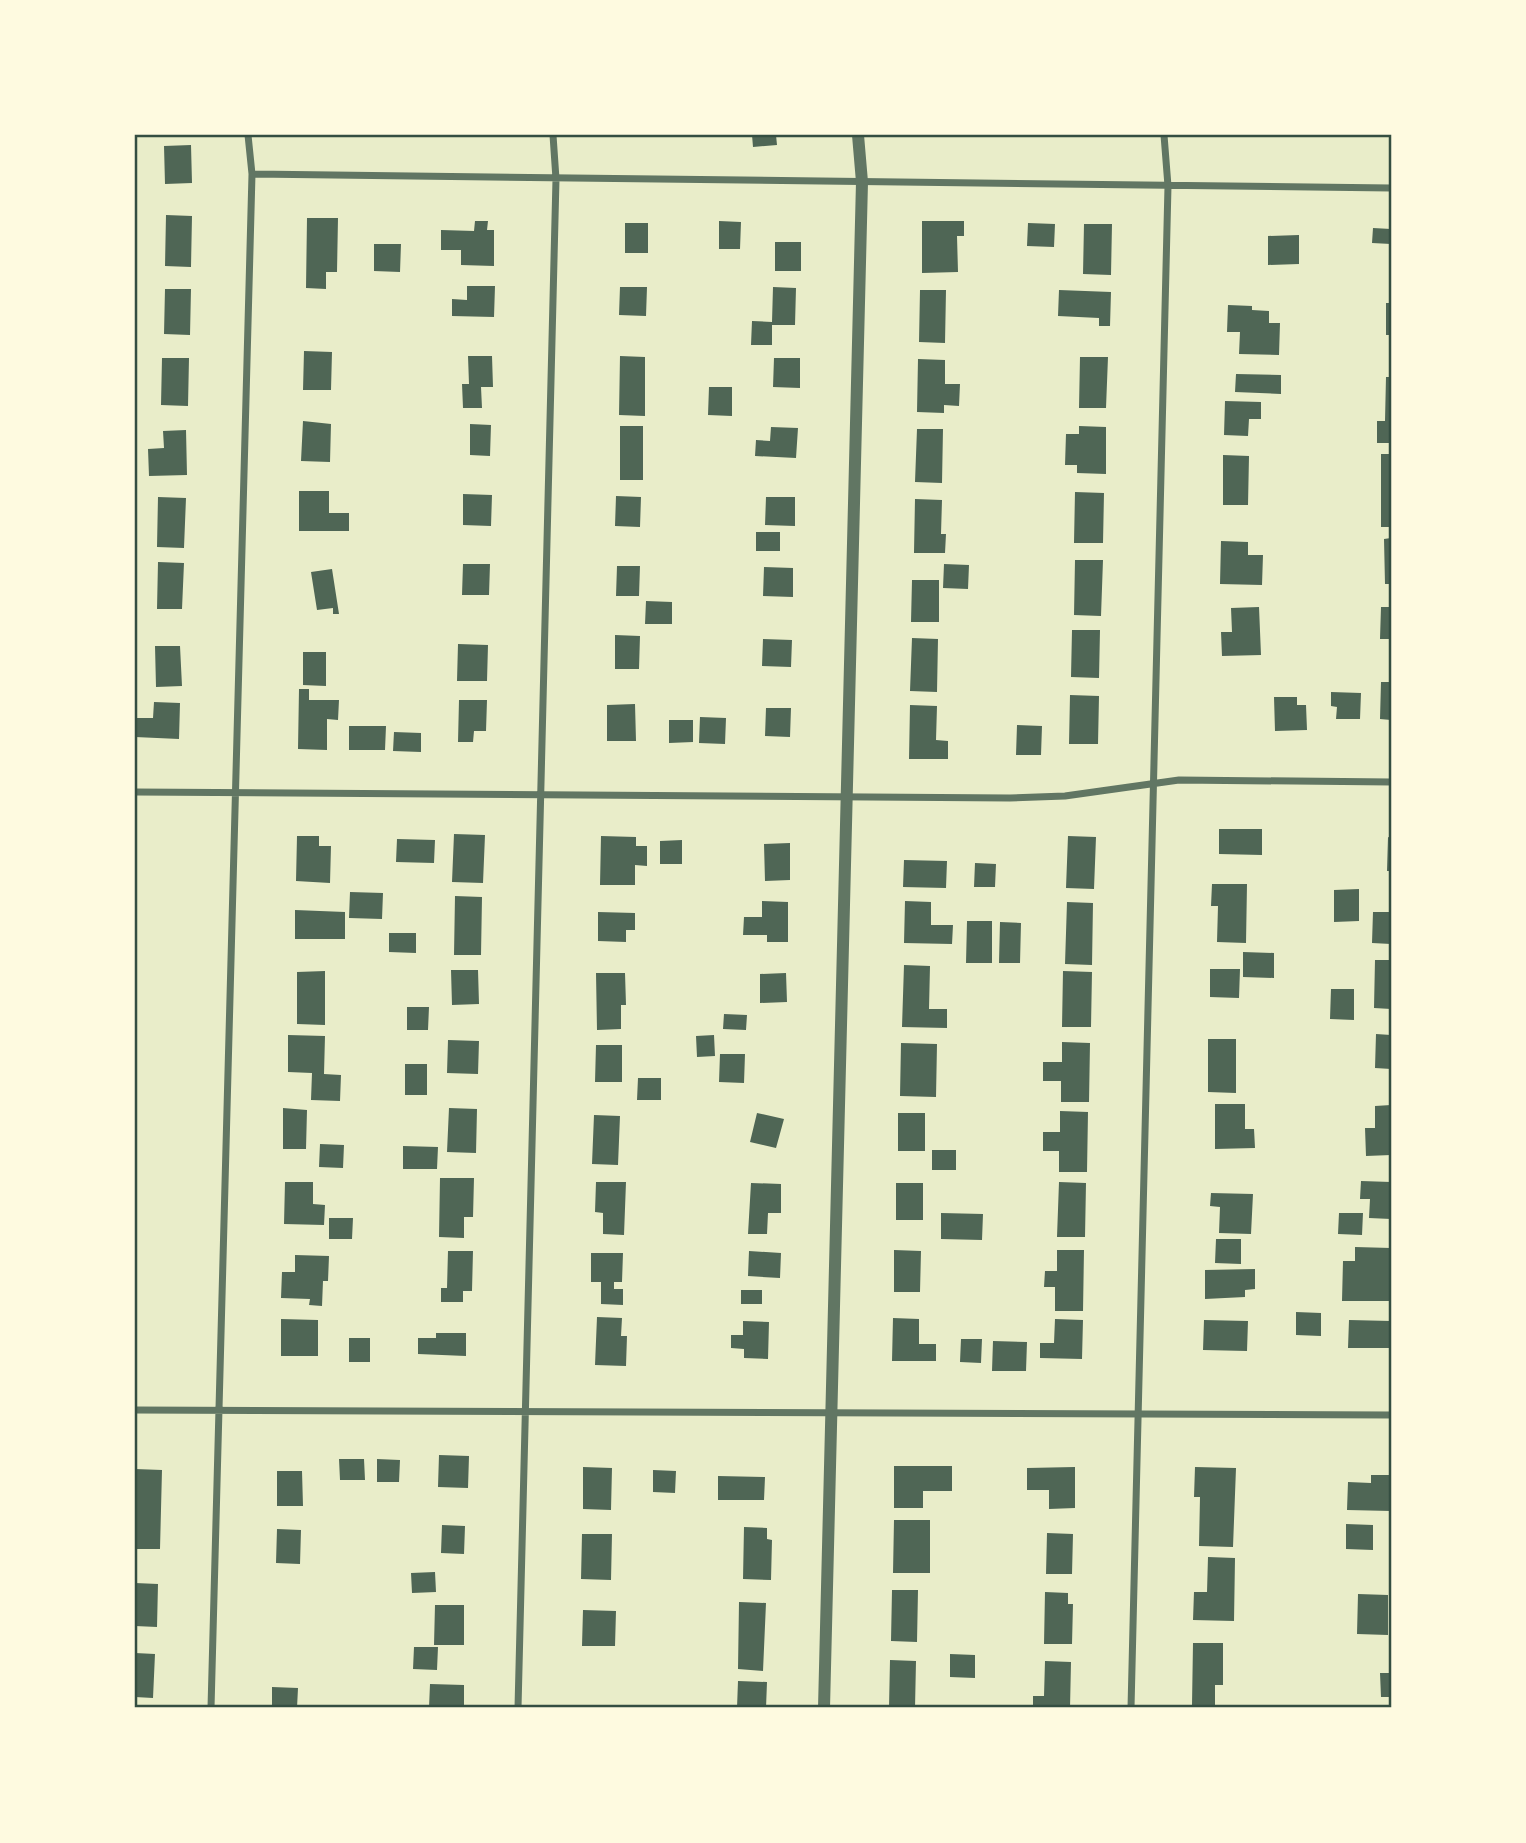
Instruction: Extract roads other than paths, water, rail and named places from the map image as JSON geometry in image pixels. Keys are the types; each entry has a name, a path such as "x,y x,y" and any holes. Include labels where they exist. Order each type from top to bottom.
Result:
{"street":[{"path":"211,1708 251,174 248,135"},
{"path":"518,1708 556,179 553,135"},
{"path":"824,1708 862,182 858,135"},
{"path":"1131,1708 1168,186 1164,135"},
{"path":"251,174 1391,188"},
{"path":"135,792 1051,797 1155,783 1391,782"},
{"path":"135,1410 1391,1415"}]}
